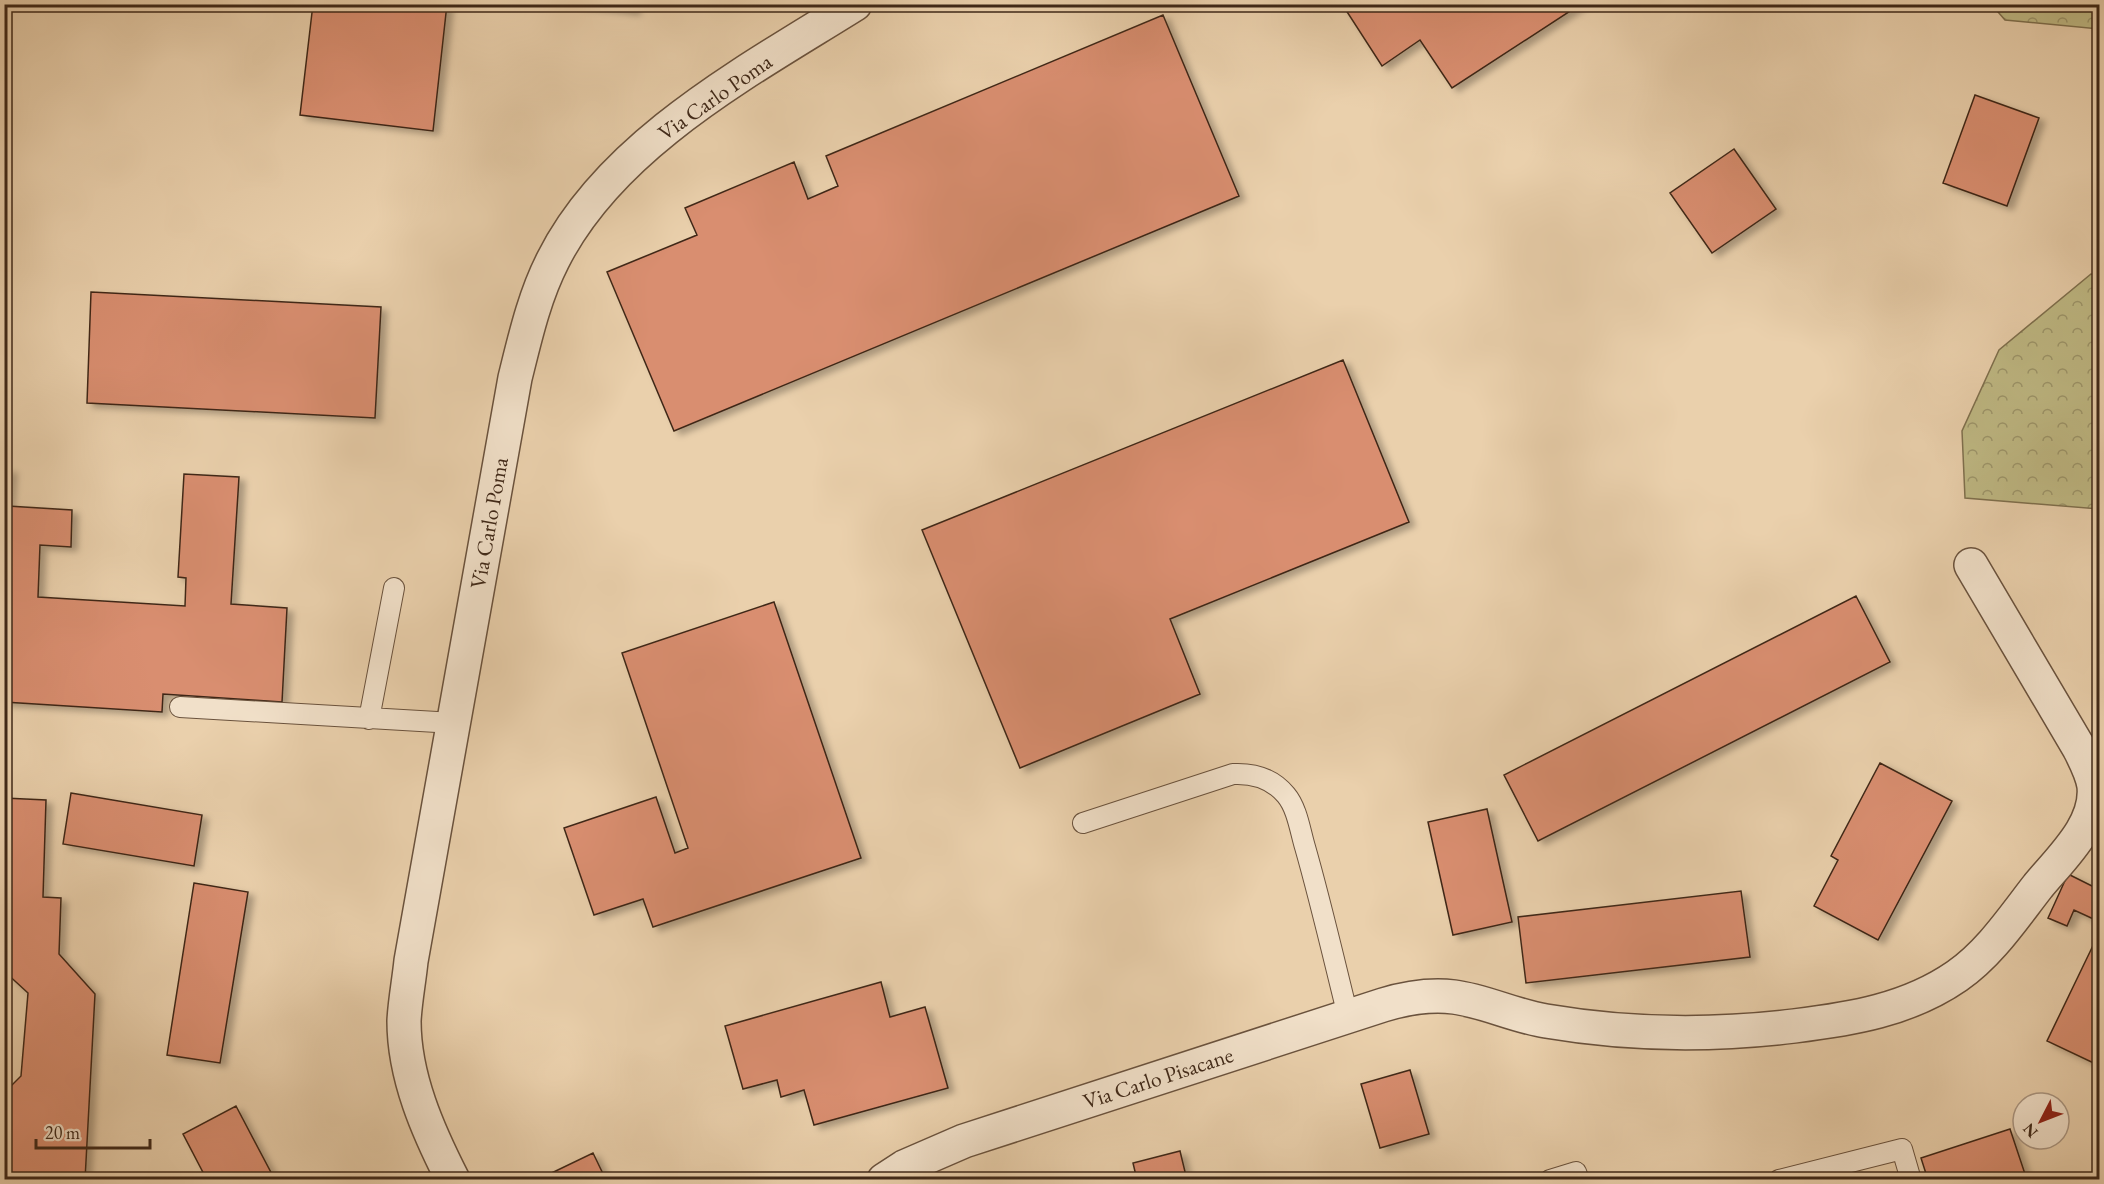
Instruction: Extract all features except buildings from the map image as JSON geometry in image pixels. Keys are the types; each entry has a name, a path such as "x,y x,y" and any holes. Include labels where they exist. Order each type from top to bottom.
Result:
{"street":[{"name":"Via Carlo Poma","path":"453,1179 433,1138 414,1087 407,1057 404,1022 411,961 516,378 535,304 553,260 573,226 593,200 650,144 720,91 855,4"},
{"name":"Via Carlo Pisacane","path":"884,1179 904,1167 964,1141 1397,1001 1438,996 1473,1000 1520,1016 1569,1025 1629,1031 1696,1033 1769,1029 1875,1013 1938,988 1971,966 1995,941 2076,838 2088,818 2094,794 2091,775 2079,748 1971,565"}],"lane":[{"path":"369,719 394,588"},
{"path":"180,707 454,723"},
{"path":"1083,823 1233,774 1254,775 1273,783 1287,796 1297,818 1348,1016"},
{"path":"1779,1179 1902,1149 1911,1179"},
{"path":"1550,1179 1576,1172 1579,1179"}],"green space":[{"path":"1992,5 2099,5 2099,29 2005,20"},
{"path":"2091,274 2100,275 2099,509 1965,498 1962,431 1999,350"}]}
